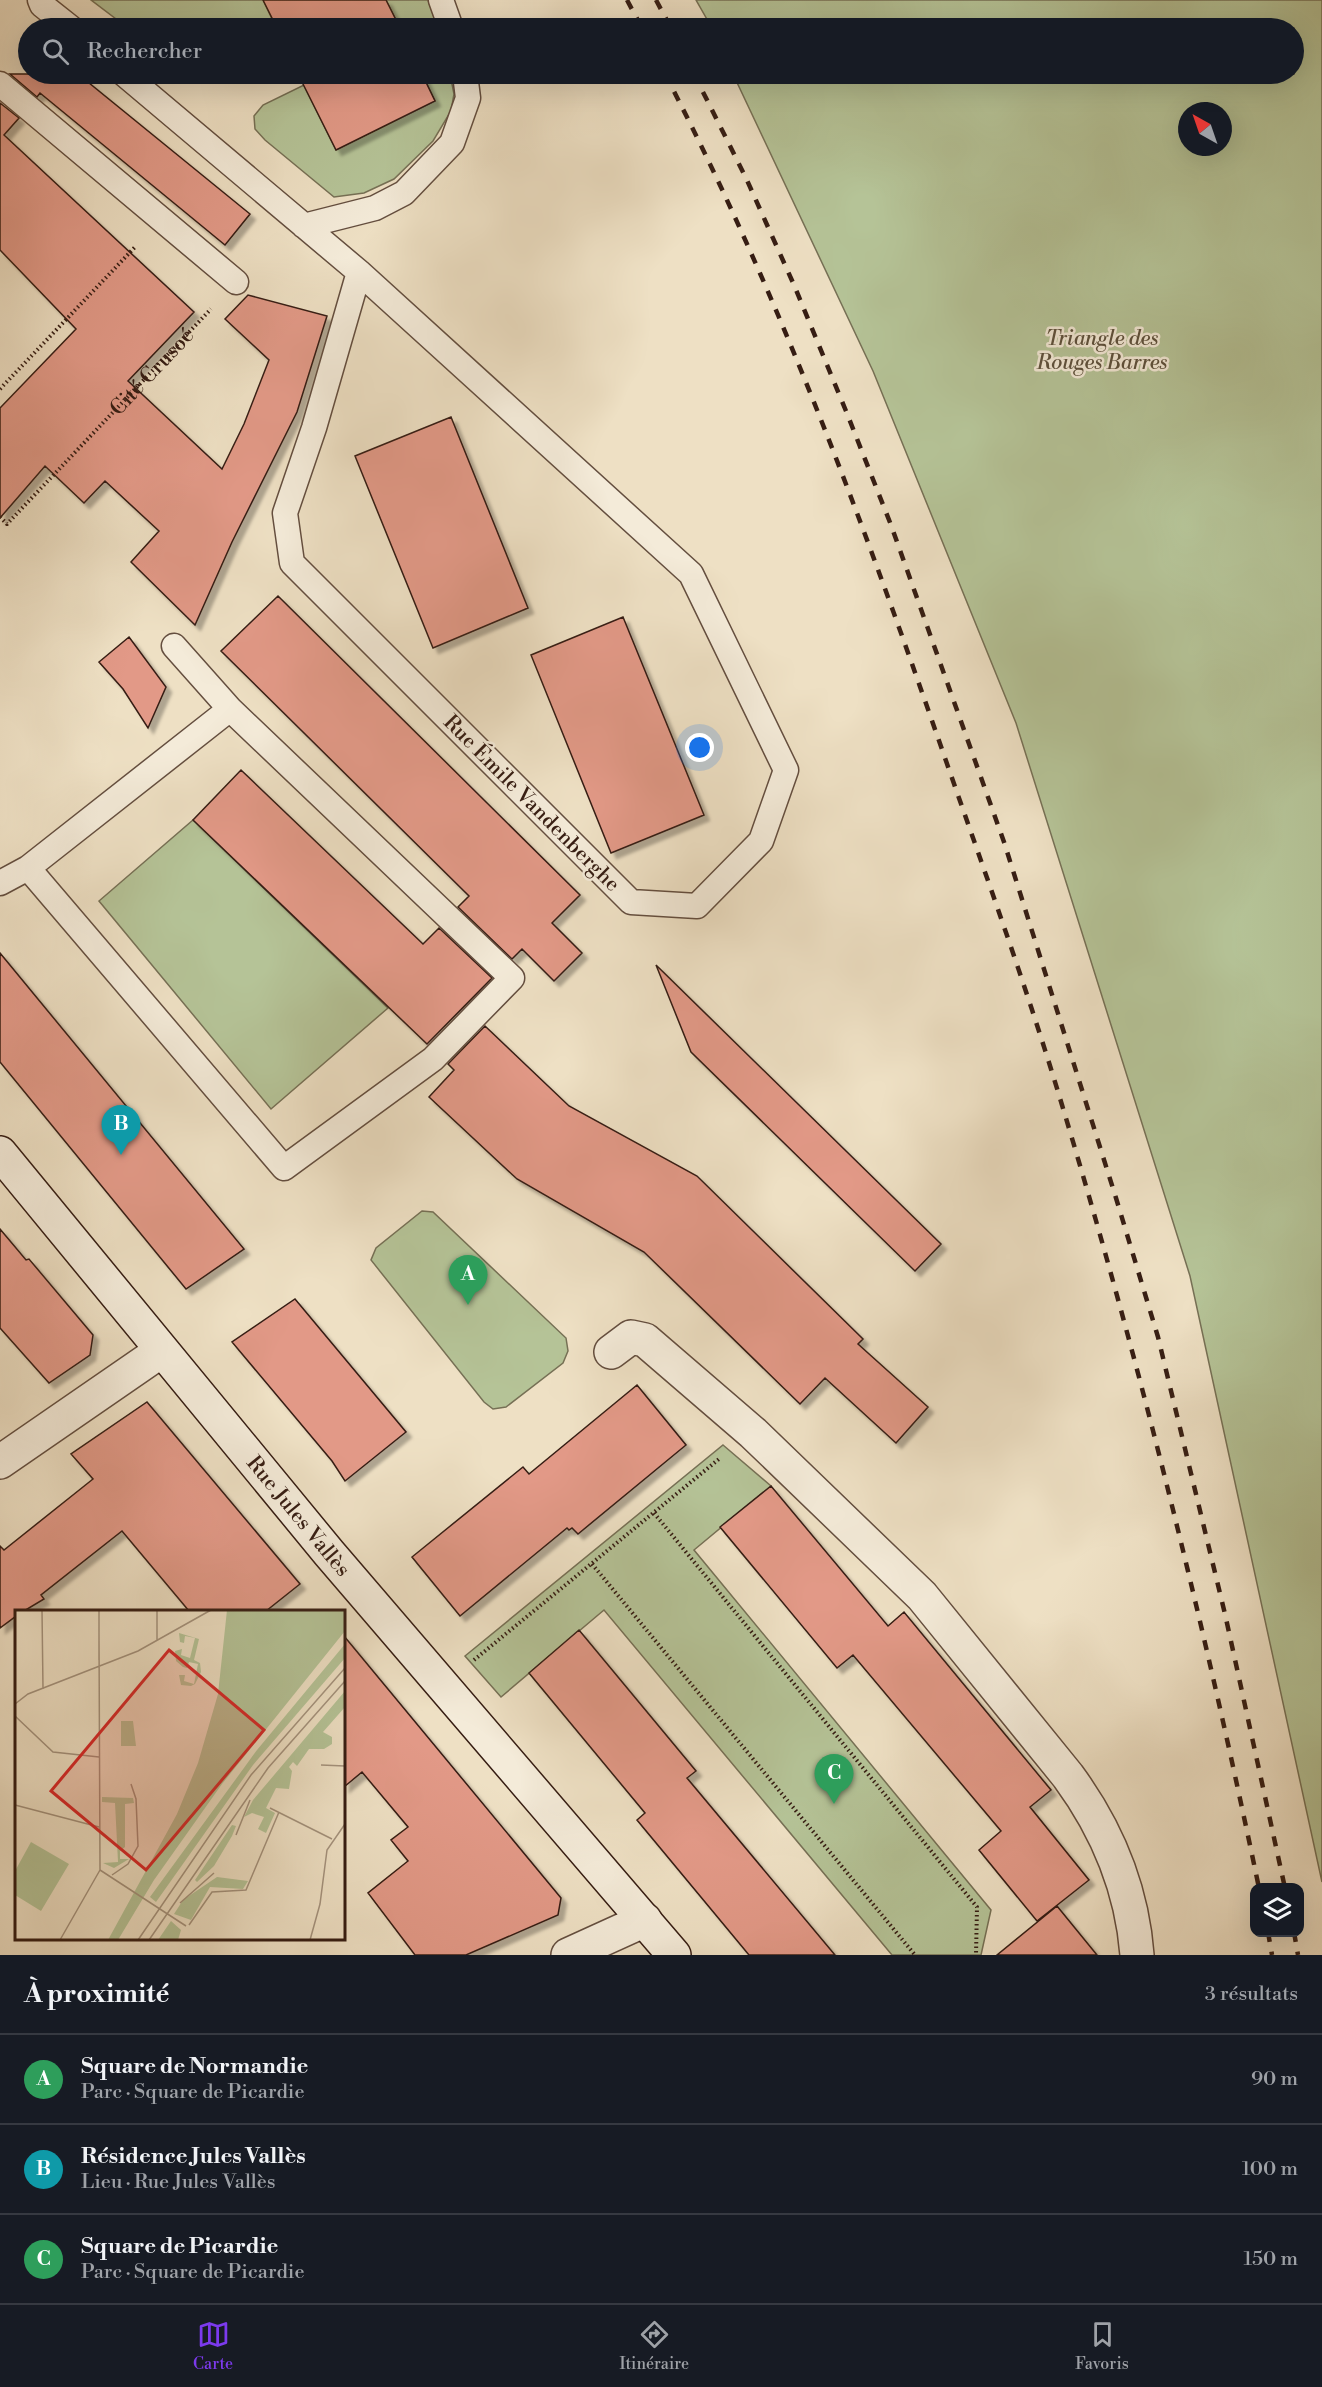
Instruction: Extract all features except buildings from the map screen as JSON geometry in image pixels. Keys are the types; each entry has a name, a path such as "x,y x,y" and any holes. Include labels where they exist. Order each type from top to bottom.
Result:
{"street":[{"name":"Rue Jules Vallès","path":"0,1153 328,1553 674,1955"},
{"path":"610,1352 631,1337 645,1340 753,1432 922,1596 1068,1776 1095,1814 1119,1871 1131,1915 1137,1955"},
{"path":"0,1462 161,1351"},
{"path":"568,1955 645,1920"}],"lane":[{"path":"40,0 59,18"},
{"path":"441,0 447,18"},
{"path":"0,84 236,282"},
{"name":"Rue Émile Vandenberghe","path":"136,84 359,272 690,574 786,770 761,841 697,906 631,902 292,563 285,513 314,428 359,272"},
{"path":"304,226 375,208 404,193 452,143 468,98 466,84"},
{"path":"28,868 284,1168 433,1059 512,978 230,709 174,646"},
{"path":"0,883 28,868 230,709"}],"path":[{"path":"0,389 161,220"},
{"name":"Cité Crusoé","path":"0,517 7,524 236,282"},
{"path":"443,1686 753,1432"},
{"path":"654,1513 977,1906 976,1955"},
{"path":"592,1564 915,1955"}],"green space":[{"path":"91,0 263,0 272,18 115,18"},
{"path":"386,0 428,0 434,18 395,18"},
{"name":"Triangle des Rouges Barres","path":"696,0 1322,0 1322,1882 1190,1276 1016,723 873,371 738,84 1304,84 1304,18 706,18"},
{"path":"427,84 452,84 454,94 451,111 433,141 394,179 364,193 334,197 265,140 255,129 254,116 263,105 304,85 336,150 435,101"},
{"path":"193,820 388,1008 271,1109 99,901"},
{"path":"422,1211 433,1212 566,1338 568,1351 563,1363 506,1407 493,1409 484,1402 371,1260 376,1248"},
{"path":"723,1445 771,1486 694,1550 991,1910 981,1955 892,1955 604,1610 501,1697 465,1656"}],"railway":[{"path":"627,0 637,18"},
{"path":"656,0 666,18"},
{"path":"670,84 745,240 851,497 1035,1018 1091,1202 1144,1397 1193,1592 1258,1883"},
{"path":"699,84 746,178 794,285 846,411 891,525 1004,842 1158,1337 1225,1614 1284,1883"},
{"path":"1269,1937 1272,1955"},
{"path":"1295,1937 1298,1955"}],"place":[{"name":"Résidence Jules Vallès","path":"121,1155"},
{"name":"Square de Normandie","path":"468,1305"},
{"name":"Square de Picardie","path":"834,1804"}]}
